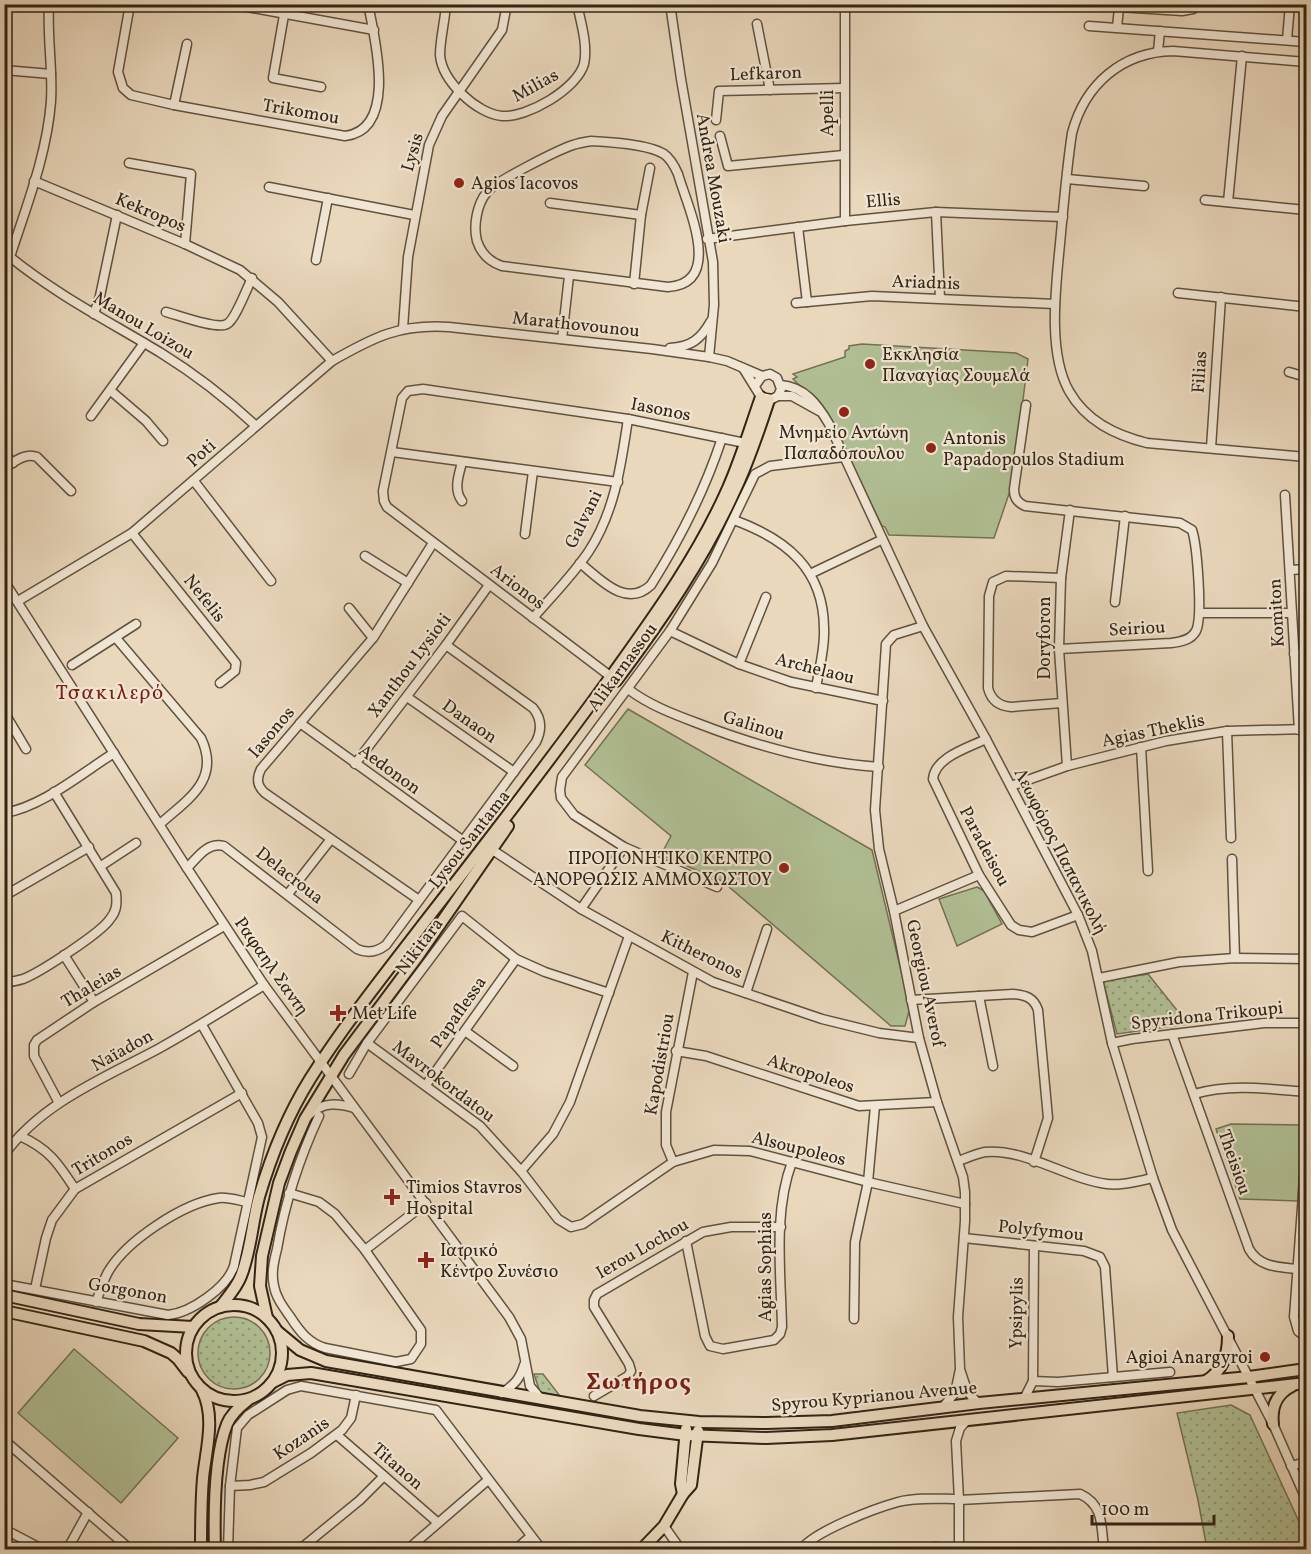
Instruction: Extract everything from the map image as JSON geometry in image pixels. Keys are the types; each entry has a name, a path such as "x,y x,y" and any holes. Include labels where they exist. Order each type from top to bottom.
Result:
{"main road":[{"name":"Lysou Santama","path":"614,678 679,579 728,488 745,443 769,398"},
{"name":"Lysou Santama","path":"220,1307 241,1277 260,1196 276,1146 294,1108 320,1063 488,847 567,737 672,604 702,554 735,491 769,398"},
{"name":"Lysou Santama","path":"267,1318 260,1286 262,1256 279,1183 305,1119 331,1075 418,956 488,847"},
{"path":"4,1295 139,1324 193,1327"},
{"path":"194,1379 188,1368 187,1340 193,1327 210,1311 233,1305 245,1306 257,1310 277,1331 282,1344 282,1357 273,1382 235,1411 224,1432 218,1471 215,1550"},
{"path":"4,1311 87,1327 154,1344 178,1359 207,1399 210,1420 201,1500 201,1550"},
{"name":"Spyrou Kyprianou Avenue","path":"277,1331 300,1350 326,1361 541,1400 640,1416 699,1422 832,1421 979,1403 1248,1377 1306,1369"},
{"path":"1206,1381 1221,1368 1227,1351 1228,1336"},
{"name":"Spyrou Kyprianou Avenue","path":"273,1382 297,1373 317,1374 585,1421 686,1435 799,1437 942,1424 1306,1383"},
{"path":"1274,1424 1272,1411 1276,1401 1282,1392 1295,1385"},
{"path":"201,1388 212,1396 224,1400 249,1399"},
{"path":"683,1494 681,1484 687,1420"},
{"path":"641,1550 664,1526 691,1485 699,1422"}],"street":[{"path":"7,261 34,181 47,129 51,102 49,4"},
{"name":"Trikomou","path":"130,4 118,65 121,83 136,97 338,135 358,133 372,120 378,92 379,62 368,4"},
{"path":"231,4 374,30"},
{"name":"Milias","path":"446,4 440,56 444,69 459,93 487,112 509,116 539,105 570,86 580,74 584,60 584,41 577,4"},
{"name":"Lysis","path":"403,328 408,258 414,215 429,145 442,116 502,30 507,4"},
{"name":"Andrea Mouzaki","path":"670,4 712,262 713,318 709,357"},
{"name":"Apelli","path":"844,4 845,221"},
{"path":"1287,40 1290,4"},
{"path":"1087,5 1182,11 1196,7"},
{"path":"1117,27 1119,8"},
{"path":"284,15 273,78 321,87"},
{"path":"758,24 770,90"},
{"path":"1089,26 1306,42"},
{"path":"1158,51 1160,31"},
{"path":"174,105 187,44"},
{"path":"1306,62 1158,51 1129,60 1107,74 1093,88 1074,124 1066,178 1055,304 1061,371 1069,391 1082,409 1100,425 1122,436 1147,443 1306,457"},
{"path":"1228,202 1242,56"},
{"path":"4,70 51,74"},
{"name":"Lefkaron","path":"716,120 719,91 844,88"},
{"path":"720,136 728,166 844,155"},
{"path":"591,141 632,146 657,151 667,156 673,164 697,236 700,254 696,272 688,281 680,285 668,287 634,284 502,266 488,259 478,244 476,233 481,202 494,185 568,147 591,141"},
{"path":"129,163 190,174 185,244"},
{"path":"634,284 641,215 650,168"},
{"path":"1066,178 1144,186"},
{"name":"Kekropos","path":"34,181 229,264 252,278 278,302 332,361"},
{"path":"269,187 414,215"},
{"path":"316,260 328,198"},
{"path":"1205,200 1306,210"},
{"path":"550,203 641,215"},
{"path":"936,212 940,298"},
{"name":"Ellis","path":"707,239 936,212 1063,217"},
{"path":"94,314 117,215"},
{"path":"798,227 807,302"},
{"name":"Manou Loizou","path":"7,261 144,343 199,379 256,426"},
{"path":"562,339 569,276"},
{"path":"166,312 215,325 224,325 231,320 252,278"},
{"path":"1178,293 1306,307"},
{"name":"Ariadnis","path":"796,303 872,296 1055,304"},
{"name":"Filias","path":"1211,448 1221,297"},
{"path":"652,349 691,344 703,334 713,318"},
{"name":"Marathovounou","path":"403,328 449,327 652,349 727,361 762,376"},
{"name":"Poti","path":"18,601 132,532 332,361 368,341 403,328"},
{"path":"92,416 144,343"},
{"path":"743,368 756,390 769,398 781,385 774,375 762,376 755,386"},
{"path":"1289,372 1306,377"},
{"name":"Λεωφόρος Παπανικολή","path":"781,385 795,387 814,400 829,424 923,626 986,739 1078,915 1092,951 1112,1043 1153,1178 1172,1230 1274,1424 1306,1499"},
{"name":"Iasonos","path":"399,517 387,507 383,498 402,398 412,389 628,419 745,443"},
{"path":"111,391 146,421 163,441"},
{"name":"Λεωφόρος Παπανικολή","path":"769,398 792,396 819,411"},
{"path":"1026,405 1014,496 1016,500 1025,506 1180,523 1192,530 1195,543 1200,613 1291,613"},
{"name":"Galvani","path":"533,618 580,563 604,523 618,482 628,419"},
{"path":"580,563 618,592 633,594 651,585 678,539 708,477 722,438"},
{"path":"392,452 618,482"},
{"path":"4,454 13,463"},
{"path":"4,468 29,455 37,457 71,490"},
{"name":"Alikarnassou","path":"717,887 624,847 574,815 565,806 560,790 564,773 670,631 708,570 753,477 762,469 844,457"},
{"path":"462,462 457,486 462,501"},
{"path":"525,534 533,471"},
{"path":"194,481 271,581"},
{"name":"Komiton","path":"1284,495 1294,654 1303,730"},
{"name":"Doryforon","path":"1067,766 1059,649 1061,578 1070,510"},
{"path":"1115,602 1125,516"},
{"name":"Arionos","path":"399,517 614,678"},
{"path":"734,520 759,529 778,540 791,551 810,574 819,594 824,627 816,688"},
{"name":"Nefelis","path":"132,532 236,663 235,671 220,683"},
{"path":"810,574 881,540"},
{"name":"Iasonos","path":"419,900 265,793 259,785 258,777 261,769 373,638 433,543"},
{"path":"365,556 408,582"},
{"path":"1290,570 1306,569"},
{"path":"1061,578 1006,576 993,582 989,596 988,688 995,701 1007,707 1062,703"},
{"name":"Ραφαηλ Σαντη","path":"4,581 264,985 509,1317 521,1339 530,1386 541,1400"},
{"name":"Xanthou Lysioti","path":"355,764 489,585"},
{"path":"739,664 766,597"},
{"path":"349,608 373,638"},
{"name":"Seiriou","path":"1059,649 1184,641 1196,631 1200,613"},
{"path":"72,665 136,624"},
{"name":"Georgiou Averof","path":"923,626 894,635 887,640 875,810 879,849 894,911 919,1038 963,1177 964,1238 958,1317 960,1369 955,1393 942,1408"},
{"name":"Archelaou","path":"670,631 739,664 790,682 883,701"},
{"path":"116,638 201,738 207,750 207,772 198,791 160,824"},
{"path":"419,900 539,736 541,724 533,708 446,645"},
{"path":"1294,654 1306,654"},
{"name":"Galinou","path":"628,689 638,697 666,711 760,746 820,760 879,767"},
{"name":"Danaon","path":"407,697 514,772"},
{"path":"4,712 26,749"},
{"name":"Aedonon","path":"300,723 462,840"},
{"name":"Agias Theklis","path":"1011,786 1067,766 1166,741 1227,731 1303,730"},
{"path":"1227,731 1231,838"},
{"name":"Paradeisou","path":"986,739 940,763 935,769 933,779 979,875 1007,921 1020,930 1036,931 1078,915"},
{"path":"1141,747 1148,872"},
{"path":"4,813 25,808 114,753"},
{"path":"4,982 22,980 64,955 109,921 115,912 116,893 54,792"},
{"path":"288,894 331,839"},
{"path":"100,866 136,843"},
{"name":"Delacroua","path":"187,868 208,847 224,846 357,949 379,950 389,942 419,900"},
{"path":"4,897 89,847"},
{"name":"Kitheronos","path":"488,847 581,909 713,982 822,1019 879,1033 919,1038"},
{"path":"581,909 624,847"},
{"path":"1232,859 1235,958"},
{"path":"894,911 979,875"},
{"name":"Nikitara","path":"348,1074 367,1043 462,916 516,959 545,972 609,993"},
{"name":"Thaleias","path":"59,1103 34,1056 34,1044 43,1035 94,1002 224,926"},
{"path":"746,993 767,928"},
{"path":"521,1171 553,1134 567,1110 629,936"},
{"path":"64,955 94,1002"},
{"path":"1099,978 1179,962 1235,958 1306,959"},
{"name":"Papaflessa","path":"426,1085 516,959"},
{"name":"Kapodistriou","path":"673,1161 666,1145 667,1102 693,972"},
{"name":"Naïadon","path":"4,1155 21,1136 59,1103 202,1024 264,985"},
{"path":"911,1000 1021,994 1029,997 1036,1004 1047,1118 1045,1133 1034,1162"},
{"path":"979,996 993,1066"},
{"name":"Spyridona Trikoupi","path":"1112,1043 1264,1023 1306,1023"},
{"path":"202,1024 242,1093"},
{"path":"465,1031 513,1066"},
{"name":"Theisiou","path":"1172,1034 1252,1254 1265,1264 1297,1269"},
{"name":"Mavrokordatou","path":"367,1043 480,1126 521,1171 558,1219 571,1227"},
{"name":"Akropoleos","path":"676,1051 706,1056 859,1106 938,1102"},
{"path":"1194,1094 1209,1089 1235,1087 1306,1092"},
{"name":"Gorgonon","path":"4,1284 161,1315 177,1314 187,1310 223,1285 230,1277 236,1257 261,1147 262,1132 242,1093"},
{"name":"Tritonos","path":"35,1289 52,1220 60,1206 75,1189 242,1093"},
{"path":"305,1119 325,1105 354,1108"},
{"path":"854,1319 855,1242 868,1182 875,1106"},
{"path":"289,1193 325,1205 364,1250 421,1330 421,1344 414,1356 407,1361 396,1362 325,1348 310,1342 296,1327 277,1296 273,1278 279,1234 289,1193 302,1154 319,1116"},
{"path":"21,1136 36,1143 50,1154 75,1189"},
{"name":"Alsoupoleos","path":"571,1227 583,1224 673,1161 714,1150 750,1151 868,1182 965,1204"},
{"path":"958,1161 979,1153 991,1152 1007,1154 1104,1184 1119,1184 1153,1178"},
{"path":"1306,1153 1294,1321 1298,1331 1306,1337"},
{"name":"Agias Sophias","path":"686,1241 706,1340 712,1347 723,1349 774,1340 780,1334 782,1327 783,1191 792,1162"},
{"path":"96,1302 108,1272 124,1251 140,1236 178,1213 208,1201 222,1198 247,1202"},
{"path":"364,1250 426,1203"},
{"name":"Ierou Lochou","path":"594,1396 628,1376 631,1371 595,1309 594,1298 600,1292 704,1232 725,1227 781,1227"},
{"name":"Polyfymou","path":"964,1238 1084,1251 1096,1254 1103,1260 1113,1377"},
{"name":"Ypsipylis","path":"1024,1399 1033,1381 1034,1246"},
{"path":"502,1393 513,1386 518,1379 525,1359"},
{"name":"Georgiou Averof","path":"960,1369 968,1392 972,1399 979,1403"},
{"path":"1033,1381 1058,1382 1113,1377 1163,1369"},
{"name":"Kozanis","path":"307,1386 356,1395 349,1422 337,1435 264,1482 230,1486 235,1435 240,1423 248,1414 287,1390 307,1386"},
{"path":"356,1395 436,1410 542,1550"},
{"path":"916,1550 935,1547 959,1549 956,1441 960,1428 967,1420"},
{"path":"942,1424 950,1430 956,1441"},
{"name":"Titanon","path":"337,1435 437,1522"},
{"path":"4,1440 131,1550"},
{"path":"1291,1466 1306,1462"},
{"path":"299,1550 346,1512 384,1476"},
{"path":"406,1550 488,1480"},
{"path":"228,1550 230,1486"},
{"path":"801,1550 814,1537 898,1502 1080,1494 1094,1502 1098,1510 1104,1550"},
{"path":"67,1550 88,1512"},
{"path":"664,1526 681,1550"},
{"path":"4,1529 44,1550"},
{"path":"515,1550 531,1536"}],"green space":[{"name":"Antonis Papadopoulos Stadium","path":"862,344 1016,353 1028,359 1013,482 994,538 889,535 882,526 827,414 793,379 797,377 793,374 845,357 845,351 849,349 849,346"},
{"name":"ΠΡΟΠΟΝΗΤΙΚΟ ΚΕΝΤΡΟ ΑΝΟΡΘΩΣΙΣ ΑΜΜΟΧΩΣΤΟΥ","path":"628,709 872,850 910,1008 905,1026 891,1026 722,881 661,855 671,836 585,765"},
{"path":"977,887 984,891 1002,924 957,946 939,899"},
{"path":"1148,974 1188,1024 1117,1034 1103,981"},
{"path":"1231,1124 1301,1125 1298,1201 1240,1199 1216,1129"},
{"path":"234,1317 248,1320 260,1327 267,1339 270,1353 267,1367 260,1379 248,1386 234,1389 220,1386 208,1379 201,1367 198,1353 201,1339 208,1327 220,1320"},
{"path":"74,1349 178,1438 121,1503 18,1413"},
{"path":"534,1374 543,1374 560,1396 540,1392"},
{"path":"1231,1405 1250,1415 1306,1537 1306,1549 1207,1549 1177,1413"}],"place":[{"name":"Agios Iacovos","path":"459,183"},
{"name":"Εκκλησία Παναγίας Σουμελά","path":"870,364"},
{"name":"Μνημείο Αντώνη Παπαδόπουλου","path":"844,412"},
{"name":"Antonis Papadopoulos Stadium","path":"931,448"},
{"name":"ΠΡΟΠΟΝΗΤΙΚΟ ΚΕΝΤΡΟ ΑΝΟΡΘΩΣΙΣ ΑΜΜΟΧΩΣΤΟΥ","path":"784,868"},
{"name":"Met Life","path":"338,1013"},
{"name":"Timios Stavros Hospital","path":"392,1197"},
{"name":"Ιατρικό Κέντρο Συνέσιο","path":"426,1260"},
{"name":"Agioi Anargyroi","path":"1265,1357"}],"district":[{"name":"Τσακιλερό","path":"110,692"},
{"name":"Σωτήρος","path":"639,1381"}]}
